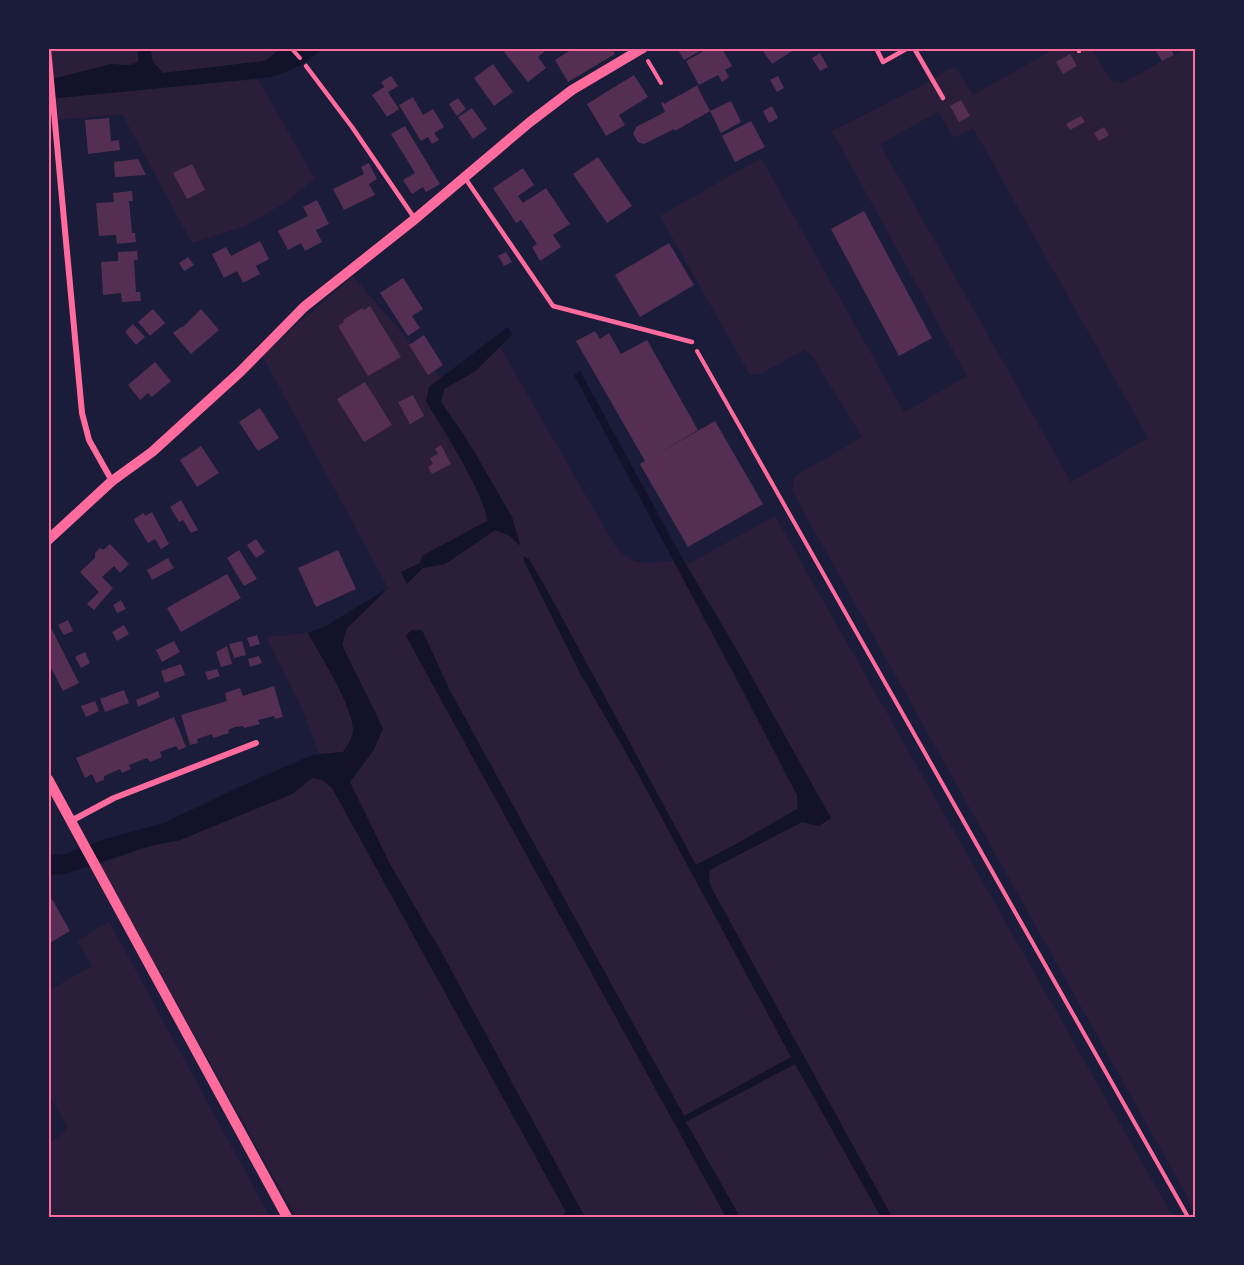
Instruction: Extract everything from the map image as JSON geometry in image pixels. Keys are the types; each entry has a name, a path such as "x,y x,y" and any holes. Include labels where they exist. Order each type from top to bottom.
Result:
{"street":[{"path":"48,48 82,413 89,440 112,481"},
{"path":"48,540 112,481 152,452 240,372 304,307 415,219 530,122 572,90 642,48"},
{"path":"71,821 114,798 256,744"},
{"path":"48,779 287,1217"}],"lane":[{"path":"876,48 883,62 908,48"},
{"path":"915,48 943,98"},
{"path":"306,66 352,127 415,219"},
{"path":"465,178 553,306 692,342"}],"path":[{"path":"642,48 662,83"},
{"path":"692,342 1188,1217"}],"shaded area":[{"path":"51,48 138,48 138,62 124,65 111,64 54,79"},
{"path":"138,48 150,48 153,62 163,73 265,61 282,48 322,48 298,66 271,77 48,99 48,80 111,64 133,65 138,62"},
{"path":"150,48 282,48 265,61 163,73 153,62"},
{"path":"1056,48 1092,48 1111,81 1122,83 1186,48 1196,48 1196,1212 792,491 795,476 862,437 811,355 805,350 760,374 750,375 660,216 761,158 904,412 967,376 832,131 923,85 952,67 958,71 973,95","holes":["938,112 954,138 973,128 1148,438 1071,482 880,144"]},
{"path":"258,79 315,179 286,202 248,225 192,243 122,114 58,120 56,98"},
{"path":"353,276 441,378 429,387 487,511 487,521 423,556 421,563 401,572 406,584 423,568 445,564 495,530 511,536 518,545 512,517 466,438 441,402 444,389 474,372 500,347 614,544 627,557 640,563 673,560 797,795 798,808 696,865 542,581 525,563 579,671 637,772 792,1056 789,1058 793,1057 882,1217 734,1217 680,1118 684,1115 461,710 451,693 406,636 726,1217 296,1217 99,864 150,846 180,840 292,794 312,778 349,782 373,751 377,742 379,719 342,645 347,628 388,588 262,355"},
{"path":"508,327 512,335 474,372 444,389 441,402 466,438 512,517 520,544 510,536 495,530 445,564 423,568 407,584 401,572 420,563 422,556 487,521 485,509 471,478 426,401 429,387"},
{"path":"580,371 681,556 831,818 819,826 802,822 715,867 709,871 709,880 892,1217 881,1217 795,1064 686,1122 740,1217 726,1217 406,636 411,630 422,630 451,693 684,1116 791,1057 637,772 579,671 525,563 523,556 529,559 542,581 696,865 798,809 797,795 744,692 574,375"},
{"path":"775,516 1173,1217 892,1217 709,880 710,871 715,867 802,822 819,826 734,645 686,565"},
{"path":"388,588 347,628 342,645 383,729 373,751 350,782 390,864 443,955 585,1217 560,1217 566,1212 332,788 322,780 312,778 292,794 180,840 150,846 64,874 48,875 48,855 65,854 101,840 164,823 312,755 343,752 353,731 352,721 335,682 308,633 326,626"},
{"path":"308,633 343,696 352,721 352,737 343,752 319,754 303,711 266,637"},
{"path":"109,921 270,1217 48,1217 48,1145 68,1128 48,1093 48,991 92,966 77,941"}],"building":[{"path":"510,48 543,48 545,51 538,57 546,68 528,82 504,52"},
{"path":"574,48 611,48 615,54 568,82 555,60"},
{"path":"677,48 705,48 684,60"},
{"path":"709,48 722,48 732,66 725,70 729,77 722,82 718,75 699,85 686,61"},
{"path":"761,48 797,48 772,64"},
{"path":"1154,48 1170,48 1174,55 1162,61"},
{"path":"820,53 828,67 820,71 812,58"},
{"path":"1070,54 1077,66 1063,74 1056,62"},
{"path":"493,64 513,92 494,106 474,78"},
{"path":"634,75 648,97 619,115 625,125 606,136 587,104"},
{"path":"391,76 398,86 388,92 399,109 387,117 372,95 384,87 381,82"},
{"path":"778,76 784,88 777,92 770,80"},
{"path":"698,85 710,111 675,131 674,129 644,144 638,142 633,134 636,127 665,112 661,103 664,104"},
{"path":"413,97 423,115 433,109 444,127 434,133 439,140 432,144 428,137 421,141 399,105"},
{"path":"458,98 466,109 457,116 449,104"},
{"path":"961,100 970,116 959,122 950,106"},
{"path":"731,101 741,122 721,133 710,111"},
{"path":"772,106 778,118 769,123 763,111"},
{"path":"472,108 487,129 473,139 458,117"},
{"path":"1081,116 1085,122 1070,130 1066,124"},
{"path":"109,118 111,141 119,140 120,150 88,154 85,120"},
{"path":"751,121 765,147 735,162 722,136"},
{"path":"405,126 440,184 426,192 423,187 412,194 403,180 415,173 391,134"},
{"path":"1104,127 1109,135 1099,141 1094,133"},
{"path":"598,157 632,206 607,223 573,174"},
{"path":"138,159 146,175 115,177 114,162"},
{"path":"369,163 377,179 369,184 375,195 344,210 333,189 364,174 361,167"},
{"path":"192,164 205,190 187,199 173,173"},
{"path":"523,168 534,185 518,196 523,203 546,188 570,224 553,235 561,247 540,261 532,247 537,244 521,220 516,223 493,188"},
{"path":"132,191 133,201 129,201 132,233 135,233 136,242 117,244 116,235 99,236 96,203 114,202 113,193"},
{"path":"317,200 329,224 316,230 322,242 305,251 301,243 288,250 278,231 308,216 303,207"},
{"path":"864,211 932,338 899,356 831,229"},
{"path":"260,241 269,259 256,266 260,274 243,283 237,271 224,278 212,254 226,247 231,256"},
{"path":"669,243 694,285 640,317 615,275"},
{"path":"137,251 138,260 134,260 136,292 140,292 141,301 122,302 121,293 103,295 101,262 118,261 118,252"},
{"path":"506,252 512,262 504,266 498,256"},
{"path":"188,257 194,265 184,271 179,263"},
{"path":"403,278 423,309 412,316 420,328 408,336 380,293"},
{"path":"370,306 401,357 368,376 338,326 362,308 364,310"},
{"path":"153,309 165,323 150,336 138,322"},
{"path":"201,309 219,330 191,354 173,333 182,328"},
{"path":"133,324 145,337 136,345 125,332"},
{"path":"595,331 600,339 609,333 621,354 647,340 698,430 650,458 715,421 763,504 688,547 640,464 645,461 576,341"},
{"path":"424,335 443,365 428,375 409,345"},
{"path":"155,362 171,381 152,397 148,393 140,400 128,385"},
{"path":"365,382 392,425 364,442 337,399"},
{"path":"413,395 424,416 410,424 398,402"},
{"path":"260,408 279,438 258,451 239,422"},
{"path":"441,445 451,464 432,474 428,467 433,464 430,458 438,454 435,449"},
{"path":"201,446 219,473 197,487 180,460"},
{"path":"181,500 198,530 191,533 183,520 179,522 170,507"},
{"path":"152,512 169,544 161,549 155,539 148,543 134,519 144,513 145,516"},
{"path":"256,539 265,552 256,558 247,545"},
{"path":"110,544 129,564 120,573 114,566 102,577 113,588 94,610 87,604 99,592 80,572 95,558 95,553 100,548 103,550"},
{"path":"239,550 257,579 244,586 227,558"},
{"path":"338,550 356,589 316,607 298,568"},
{"path":"168,558 174,568 152,580 147,570"},
{"path":"227,574 241,598 181,632 167,608"},
{"path":"121,600 126,609 117,613 113,605"},
{"path":"68,620 73,631 64,635 58,625"},
{"path":"48,622 79,683 63,691 48,662"},
{"path":"124,625 129,634 117,641 112,632"},
{"path":"257,635 260,644 250,647 247,638"},
{"path":"174,641 180,652 162,662 156,650"},
{"path":"242,641 246,655 234,658 229,644"},
{"path":"227,646 232,664 221,667 216,652"},
{"path":"85,652 90,663 81,668 75,657"},
{"path":"259,656 262,663 250,667 248,659"},
{"path":"181,664 185,675 165,683 161,671"},
{"path":"217,669 220,676 208,680 205,672"},
{"path":"274,686 283,717 275,719 274,716 258,720 260,724 244,728 243,726 235,727 228,730 229,733 213,738 212,734 197,739 198,743 190,745 181,715 227,701 225,693 240,688 243,696"},
{"path":"124,690 129,703 105,712 100,699"},
{"path":"158,691 160,697 138,707 136,700"},
{"path":"95,701 99,711 86,717 81,706"},
{"path":"174,717 186,747 179,750 176,746 160,752 162,757 150,762 147,758 129,765 131,769 122,773 120,769 104,776 104,780 96,783 92,774 85,778 76,758"},
{"path":"52,899 70,931 48,944 48,902"}]}
